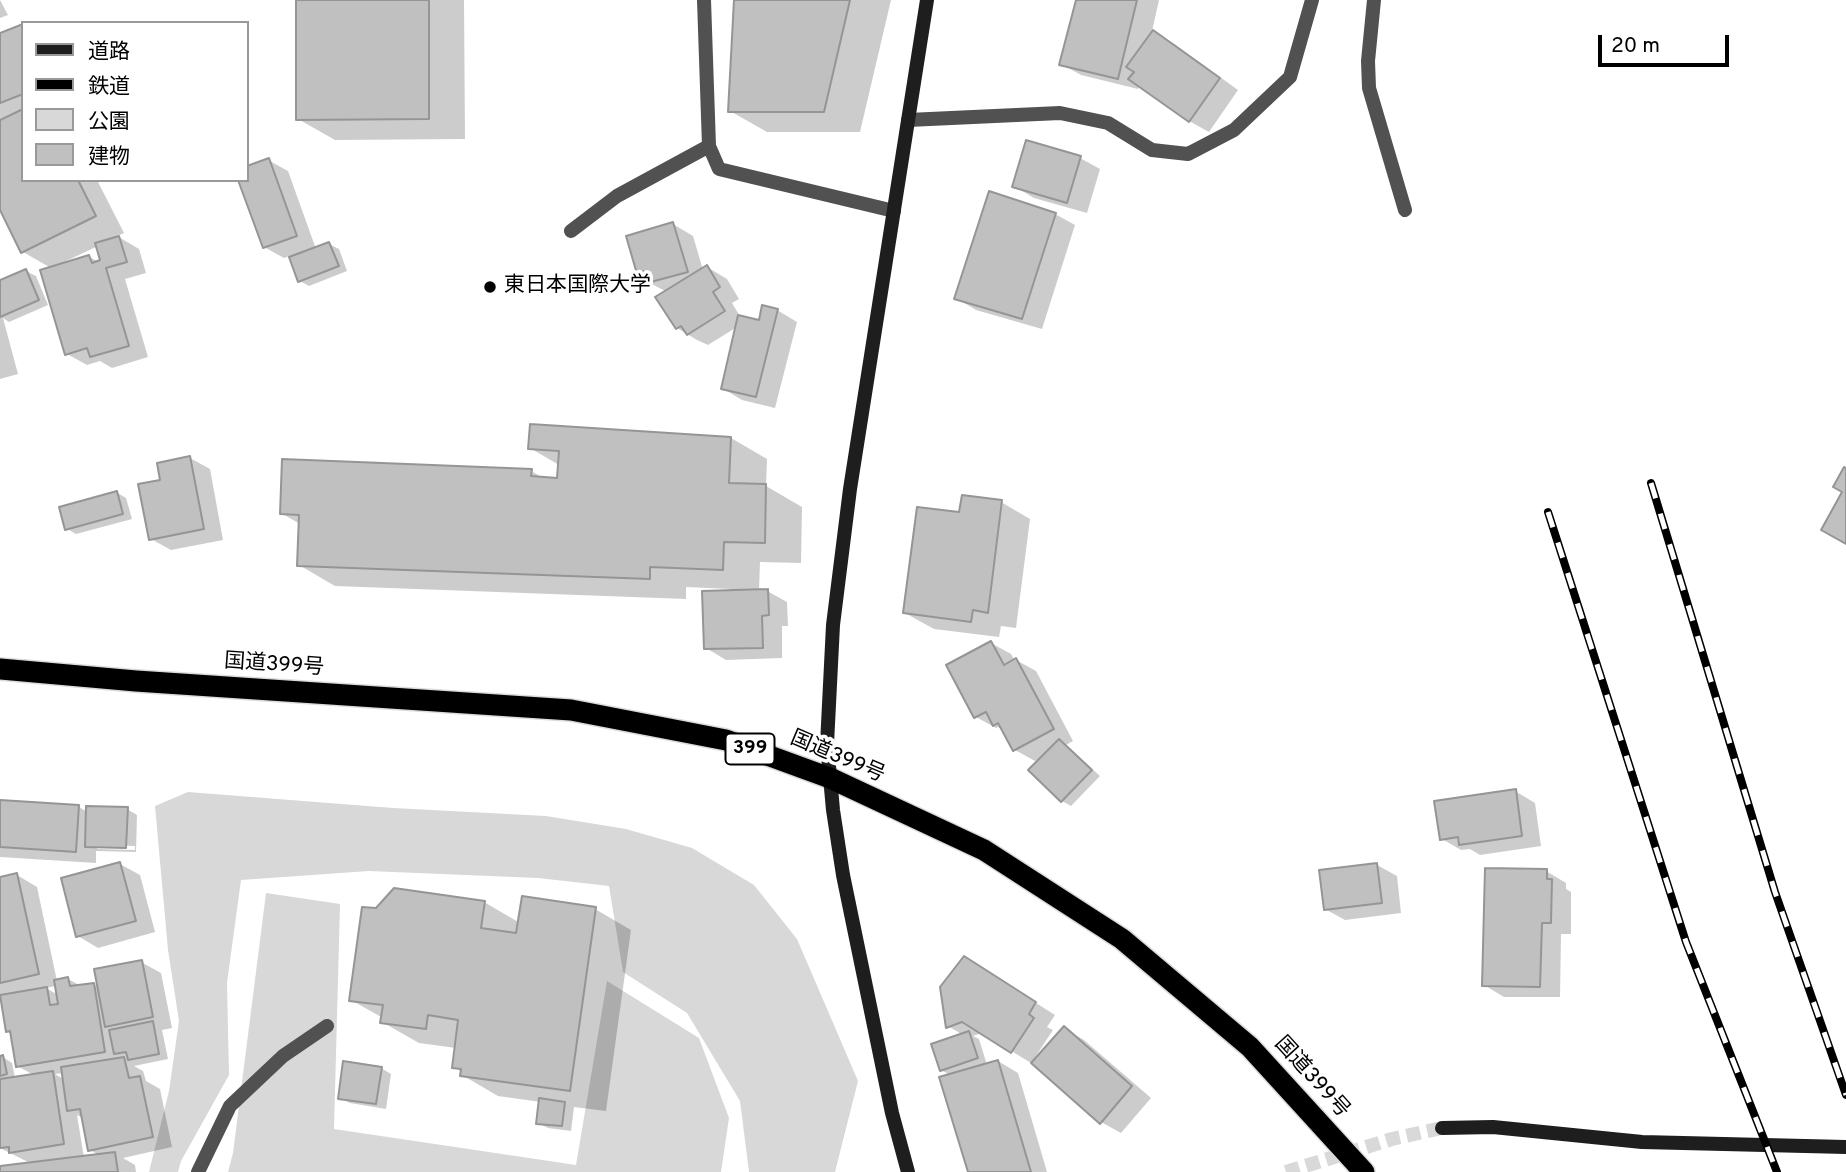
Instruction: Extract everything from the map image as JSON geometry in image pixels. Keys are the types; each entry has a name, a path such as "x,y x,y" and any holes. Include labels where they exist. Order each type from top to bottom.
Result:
{"highway":[{"name":"国道399号","path":"0,669 135,681 571,709 726,740 830,778 984,850 1122,939 1250,1047 1364,1172"}],"street":[{"path":"704,0 709,146 719,169 894,211"},
{"path":"908,1172 892,1113 843,875 833,810 827,733 833,625 850,489 927,0"},
{"path":"908,120 1060,113 1108,123 1152,150 1188,154 1234,130 1290,77 1311,0"},
{"path":"1374,0 1368,61 1369,88 1405,210"},
{"path":"571,231 617,196 709,146"},
{"path":"198,1172 230,1106 283,1056 327,1026"},
{"path":"1442,1128 1493,1127 1642,1142 1846,1147"}],"green space":[{"path":"188,792 393,808 546,816 626,829 692,848 754,885 797,939 858,1081 835,1172 749,1172 740,1101 687,1013 623,972 609,886 538,878 369,871 241,880 227,983 229,1075 181,1161 178,1172 149,1172 169,1091 179,1021 168,950 155,806"},
{"path":"266,893 340,904 334,1129 576,1165 607,981 699,1038 729,1118 721,1172 228,1172 233,1153"}],"building":[{"path":"296,0 429,0 429,119 296,120"},
{"path":"734,0 850,0 824,112 728,112"},
{"path":"1076,0 1137,0 1118,79 1059,65"},
{"path":"21,25 21,95 0,103 0,33"},
{"path":"1153,30 1220,78 1189,122 1128,79 1134,72 1126,67"},
{"path":"21,110 21,182 79,182 96,216 21,253 0,210 0,120"},
{"path":"1026,140 1081,156 1067,203 1012,187"},
{"path":"269,158 297,236 263,248 239,182 248,182 248,166"},
{"path":"989,191 1056,213 1022,319 954,299"},
{"path":"673,222 688,272 647,283 644,271 637,274 626,236"},
{"path":"119,236 127,262 106,268 129,346 90,357 87,348 65,355 40,270 89,255 92,263 100,260 95,243"},
{"path":"329,242 339,266 298,282 289,257"},
{"path":"707,265 720,287 713,292 725,311 687,335 681,326 676,329 655,297"},
{"path":"26,269 39,300 0,317 0,280"},
{"path":"762,305 778,309 756,397 721,389 738,315 759,320"},
{"path":"530,424 731,437 729,483 766,484 765,543 724,542 723,570 650,567 650,579 297,566 299,515 280,514 282,459 532,469 531,476 557,478 559,451 528,449"},
{"path":"190,456 204,529 149,540 138,484 160,480 157,463"},
{"path":"1844,467 1846,544 1821,530 1842,492 1833,487"},
{"path":"117,491 123,514 65,530 59,507"},
{"path":"962,495 1002,500 988,613 973,610 971,622 903,613 917,507 959,512"},
{"path":"768,589 769,615 762,616 763,648 704,649 702,591"},
{"path":"991,641 1004,665 1016,658 1054,729 1013,751 998,723 993,726 986,712 974,718 946,665"},
{"path":"1059,739 1092,770 1061,802 1028,770"},
{"path":"1516,789 1522,836 1459,845 1458,837 1440,840 1434,801"},
{"path":"0,800 79,805 76,852 0,847"},
{"path":"86,806 128,807 126,848 85,847"},
{"path":"120,862 136,921 76,937 61,878"},
{"path":"1377,863 1382,903 1324,910 1319,870"},
{"path":"1485,868 1547,869 1547,879 1552,879 1551,923 1542,923 1540,987 1482,986"},
{"path":"17,873 39,974 0,983 0,877"},
{"path":"394,888 485,901 481,928 516,933 522,896 596,907 570,1091 460,1076 461,1069 452,1068 458,1020 428,1015 426,1029 380,1023 383,1005 349,1001 362,907 376,908"},
{"path":"964,956 1036,1002 1029,1014 1034,1018 1011,1053 962,1022 946,1028 940,987"},
{"path":"142,960 153,1017 105,1027 94,969"},
{"path":"68,977 70,986 94,983 105,1052 16,1067 10,1031 6,1032 0,995 47,987 50,1005 58,1004 54,980"},
{"path":"153,1021 159,1054 128,1060 126,1052 114,1054 109,1030"},
{"path":"1064,1026 1132,1086 1100,1124 1031,1063"},
{"path":"969,1031 978,1058 940,1071 931,1044"},
{"path":"3,1055 7,1074 0,1076 0,1056"},
{"path":"124,1057 129,1078 140,1076 153,1137 88,1151 80,1109 67,1111 61,1067"},
{"path":"998,1060 1031,1172 968,1172 939,1077"},
{"path":"343,1061 382,1067 376,1104 338,1099"},
{"path":"53,1071 64,1144 9,1153 9,1147 0,1148 0,1079"},
{"path":"539,1098 565,1102 562,1126 536,1124"},
{"path":"115,1152 118,1172 0,1172 0,1166"}],"tunnel":[{"path":"1286,1172 1392,1139 1442,1128"}],"railway":[{"path":"1651,483 1775,892 1846,1095"},
{"path":"1548,512 1686,942 1777,1172"}],"place":[{"name":"東日本国際大学","path":"490,287"}]}
